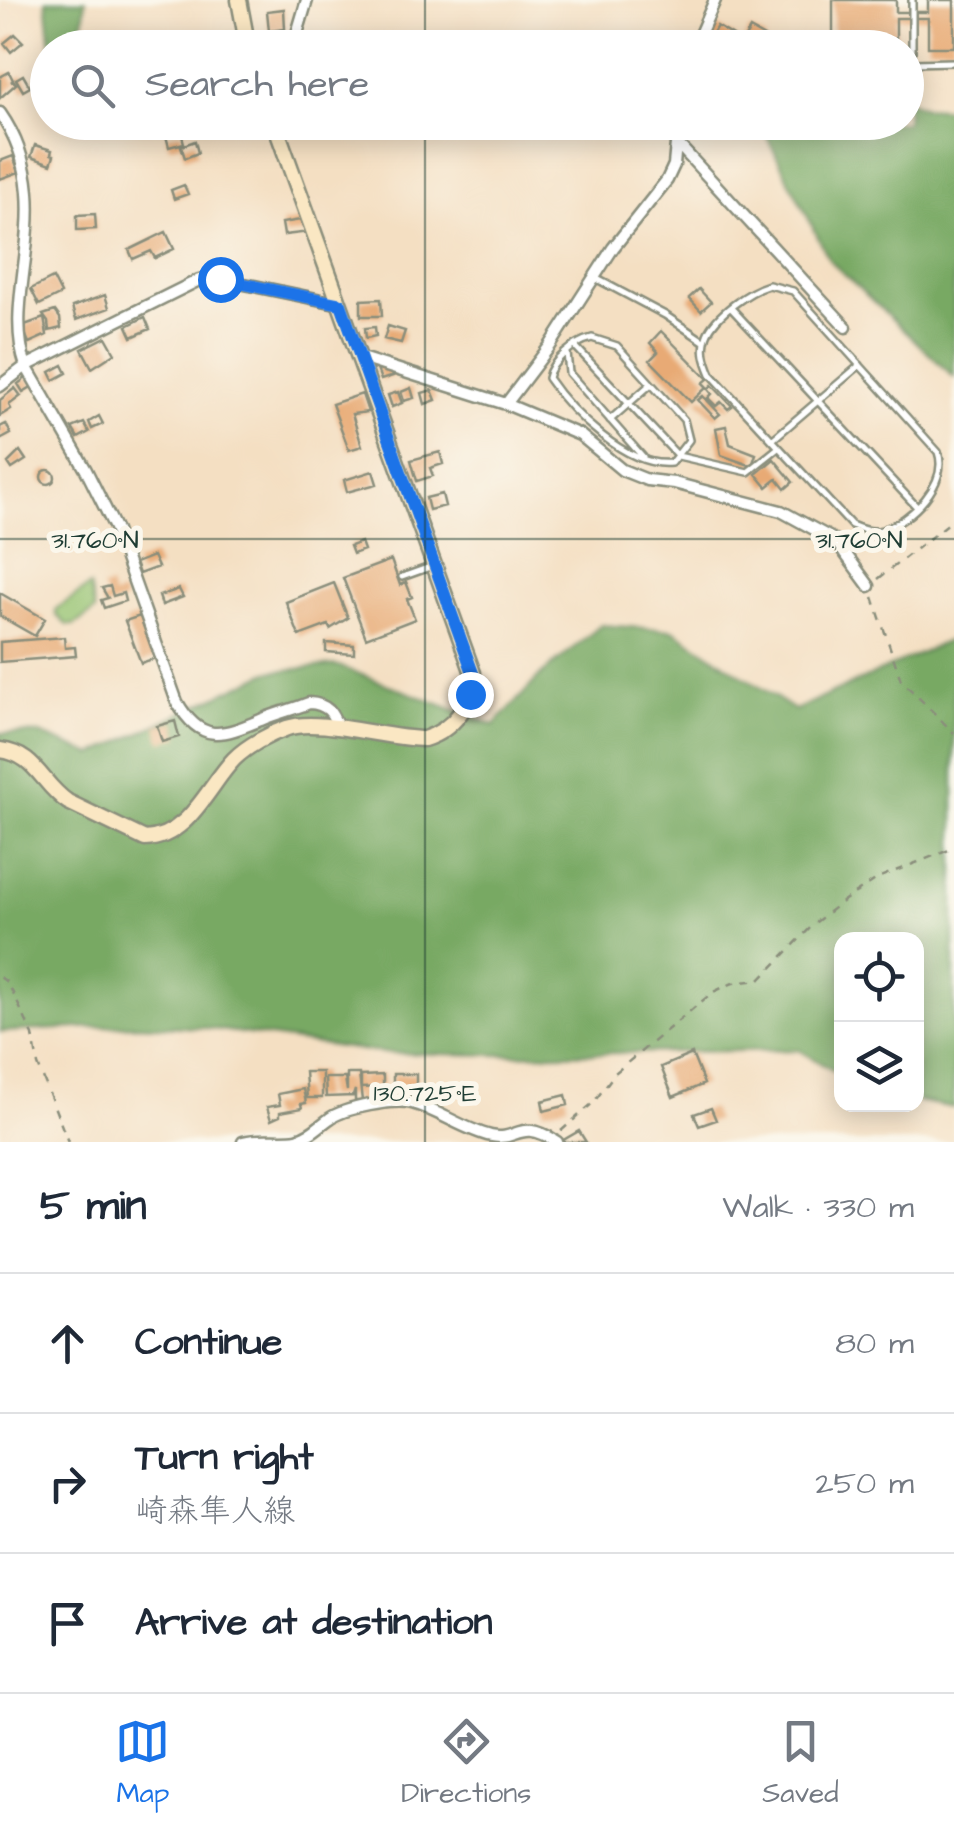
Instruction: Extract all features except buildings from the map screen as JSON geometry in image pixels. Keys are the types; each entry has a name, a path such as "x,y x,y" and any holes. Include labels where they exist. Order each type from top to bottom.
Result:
{"main road":[{"path":"239,0 245,30"},
{"path":"0,750 16,752 31,761 68,802 145,838 156,838 196,810 229,764 247,748 285,728 300,725 424,740 438,735 462,712 473,673 281,140"}],"street":[{"path":"298,30 307,0"},
{"path":"702,30 715,0"},
{"path":"0,113 13,133 23,182 15,239"},
{"path":"506,404 667,180 674,165 677,140"},
{"path":"677,143 846,327"},
{"path":"0,386 26,366 199,280 220,279 341,304"},
{"path":"6,332 115,528 184,716 204,731 224,735 309,704 322,704 334,717 338,729"},
{"path":"358,357 506,404 580,435 622,470 647,480 674,483 782,511 836,541 869,586"},
{"path":"243,1142 292,1140 308,1135 342,1112 389,1102 411,1102 467,1130 498,1138 518,1130 534,1130 556,1141"}],"lane":[{"path":"912,0 912,30"},
{"path":"924,62 954,62"},
{"path":"594,277 706,342"},
{"path":"782,286 793,291 938,452 942,469 930,493 884,529 862,530 839,514 711,374 706,362 706,342 713,326 760,288 782,286"},
{"path":"732,309 916,506"},
{"path":"592,338 616,346 684,420 688,440 678,456 670,463 646,460 600,435 548,378 548,371 567,353 592,338"},
{"path":"575,346 678,456 748,472 778,448"},
{"path":"567,353 569,374 646,460"},
{"path":"772,440 860,365"},
{"path":"610,420 651,384"},
{"path":"402,577 432,566"}],"path":[{"path":"954,519 869,586 901,680 954,734"},
{"path":"556,1141 564,1127 594,1102 614,1073 713,992 734,983 760,980 816,922 843,901 880,878 954,848"},
{"path":"0,977 8,983 34,1035 38,1065 68,1142"}],"green space":[{"path":"46,0 86,0 82,30 49,30"},
{"path":"924,107 954,109 954,377 830,261 769,140 924,140"},
{"path":"90,586 95,611 74,625 67,625 56,615 56,609"},
{"path":"601,625 673,630 795,710 954,638 954,1108 924,1102 924,932 834,932 834,1071 798,1050 383,1053 206,1028 135,1025 0,1032 0,733 40,734 93,755 268,672 336,665 494,725 541,675"}],"route":[{"path":"220,279 341,304 473,673 470,694"}]}
